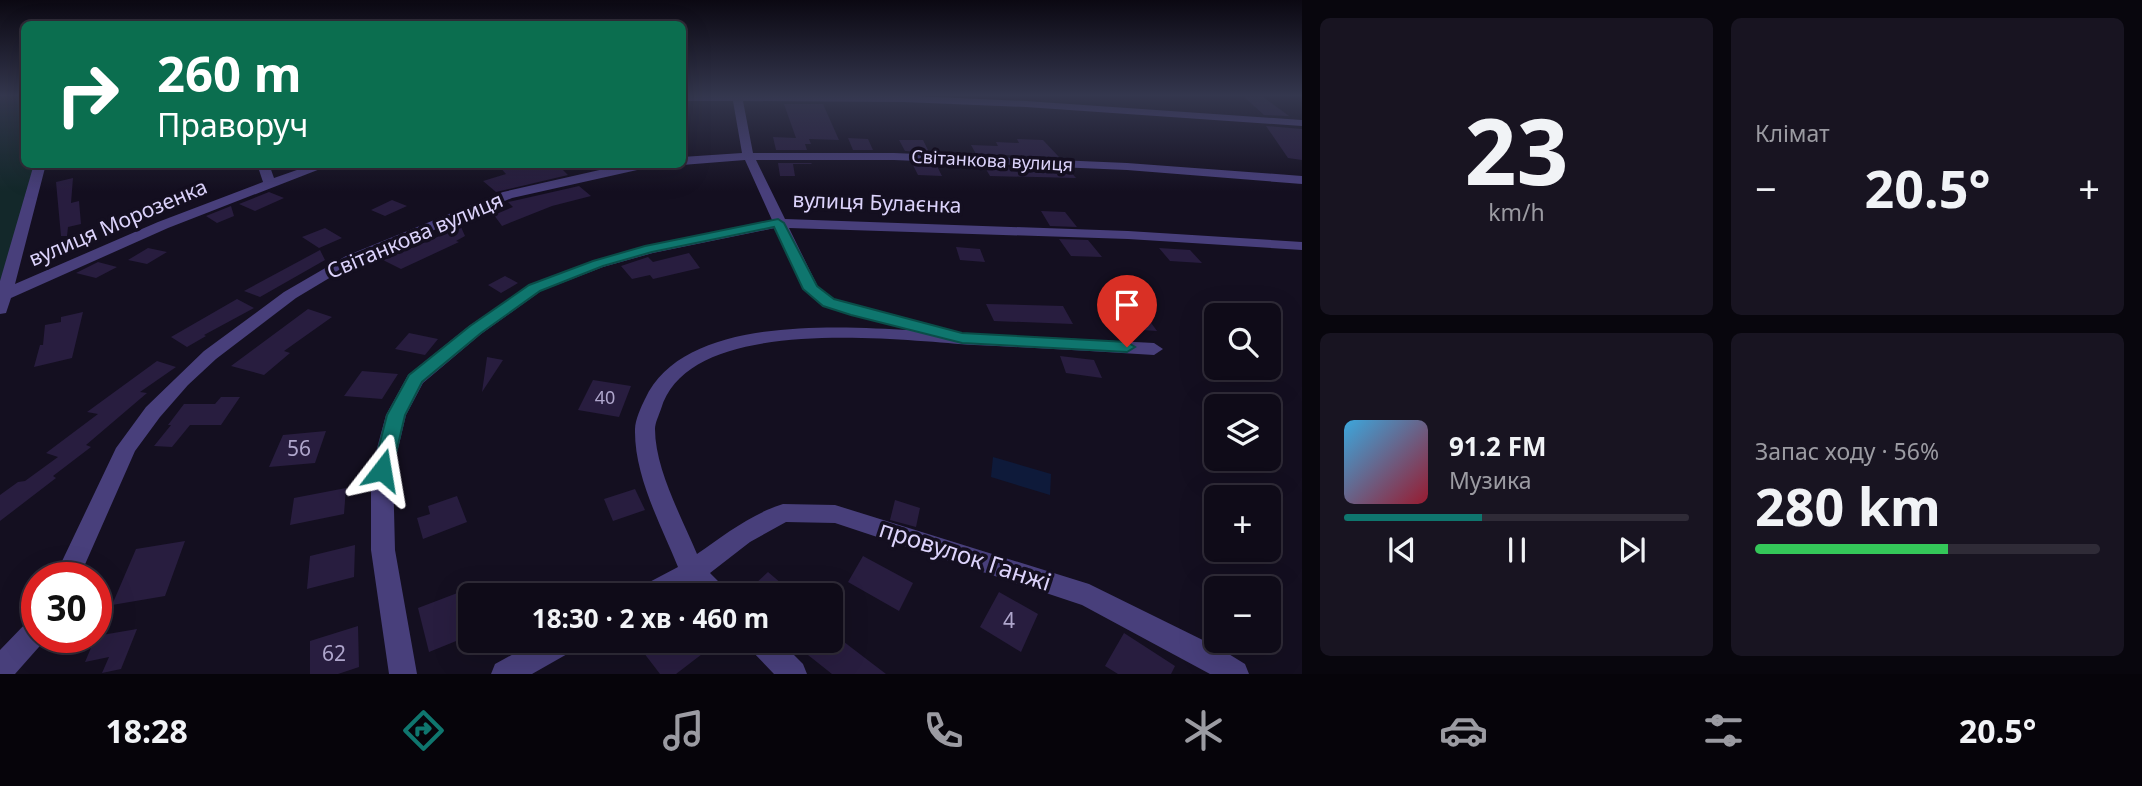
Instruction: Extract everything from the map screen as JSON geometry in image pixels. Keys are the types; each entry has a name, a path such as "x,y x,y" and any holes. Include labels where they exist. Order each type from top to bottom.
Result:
{"street":[{"path":"743,127 748,155 811,289 828,303 962,338"},
{"name":"Світанкова вулиця","path":"686,161 748,155 821,154 1214,171 1302,180"},
{"path":"2,302 39,168"},
{"path":"264,168 270,183"},
{"name":"вулиця Морозенка","path":"2,302 97,252 270,183 315,168"},
{"name":"Світанкова вулиця","path":"74,562 127,448 153,412 181,381 290,295 351,259 508,195 627,168"},
{"name":"вулиця Булаєнка","path":"403,674 383,550 382,470 396,415 415,379 475,330 535,288 598,264 650,249 778,223 1128,235 1302,246"},
{"path":"703,583 692,572 653,474 645,428 662,383 690,361 738,342 793,333 845,331 1154,349"},
{"name":"провулок Ганжі","path":"671,583 692,572 741,535 783,513 835,514 1089,596 1209,657 1235,674"},
{"path":"0,670 21,647"},
{"path":"505,674 543,653"},
{"path":"773,653 793,674"}],"green space":[{"path":"0,127 21,127 21,168 39,168 0,309"}],"water":[{"path":"993,457 1051,474 1050,495 991,477"}],"building":[{"path":"792,127 833,127 839,140 809,139 811,144 805,144 807,150 776,150 773,137 796,138"},
{"path":"1267,127 1302,129 1302,160 1288,158"},
{"path":"848,138 868,139 873,150 853,150"},
{"path":"1017,139 1043,140 1059,157 976,154 971,145 998,146 996,142 1019,143"},
{"path":"899,140 923,140 929,152 905,151"},
{"path":"778,163 812,164 793,164 795,176 780,176"},
{"path":"912,163 936,164 942,176 918,175"},
{"path":"984,166 1069,170 1076,178 990,176"},
{"path":"501,168 561,168 568,175 496,192 483,181 506,174"},
{"path":"73,178 71,203 79,201 81,224 68,227 67,236 61,236 56,182"},
{"path":"579,186 591,196 552,206 502,226 494,215 513,207 508,202"},
{"path":"269,192 284,198 255,211 239,204"},
{"path":"392,200 407,206 385,216 371,210"},
{"path":"231,206 234,216 217,223 206,216"},
{"path":"1041,211 1065,212 1077,227 1050,226"},
{"path":"461,227 465,236 456,241 459,242 401,269 383,260"},
{"path":"325,228 342,238 319,248 302,237"},
{"path":"1059,239 1088,240 1102,257 1071,256"},
{"path":"956,247 980,249 985,262 960,260"},
{"path":"148,248 167,252 147,264 128,260"},
{"path":"1159,248 1190,250 1202,263 1170,261"},
{"path":"320,250 325,260 260,297 244,291"},
{"path":"689,253 700,268 653,279 650,275 632,279 621,266 648,257 653,262"},
{"path":"98,262 117,267 96,278 76,273"},
{"path":"505,276 518,283 501,293 488,285"},
{"path":"237,299 254,308 187,347 171,337"},
{"path":"986,304 1063,306 1073,324 994,321"},
{"path":"308,309 332,317 284,351 290,353 264,375 231,366"},
{"path":"83,312 72,358 34,367 40,345 43,345 45,325 61,322 61,317"},
{"path":"1117,314 1146,316 1157,331 1127,329"},
{"path":"409,333 438,339 425,355 395,349"},
{"path":"1060,356 1094,360 1102,378 1066,373"},
{"path":"487,357 503,360 482,392"},
{"path":"157,361 176,367 140,392 147,393 86,445 91,447 0,521 0,495 58,457 46,453 98,414 87,412"},
{"path":"362,371 398,374 382,399 344,396"},
{"path":"593,380 631,386 619,417 578,410"},
{"path":"221,397 240,397 221,425 190,425 172,447 154,446 184,404 215,404"},
{"path":"326,431 315,463 269,467 283,435"},
{"path":"346,488 344,514 290,525 294,498"},
{"path":"635,489 645,510 613,521 604,499"},
{"path":"457,496 467,522 423,539 417,518 430,514 428,506"},
{"path":"895,500 920,508 916,527 890,520"},
{"path":"185,541 165,596 112,605 136,549"},
{"path":"355,545 354,577 307,589 310,556"},
{"path":"863,556 913,583 899,611 848,582"},
{"path":"768,572 781,583 756,583"},
{"path":"999,592 1038,614 1021,652 980,627"},
{"path":"458,593 458,640 429,652 418,608"},
{"path":"358,626 359,667 338,674 310,674 310,641"},
{"path":"137,629 121,669 102,673 109,657 85,662 89,653 112,653 112,633"},
{"path":"1124,633 1175,666 1171,674 1118,674 1105,666"},
{"path":"843,641 886,674 832,674 808,655 843,653"},
{"path":"644,653 703,653 676,674 660,674"}],"route":[{"path":"382,470 396,415 415,379 475,330 535,288 598,264 650,249 778,223 811,289 828,303 962,338 1127,347"}]}
